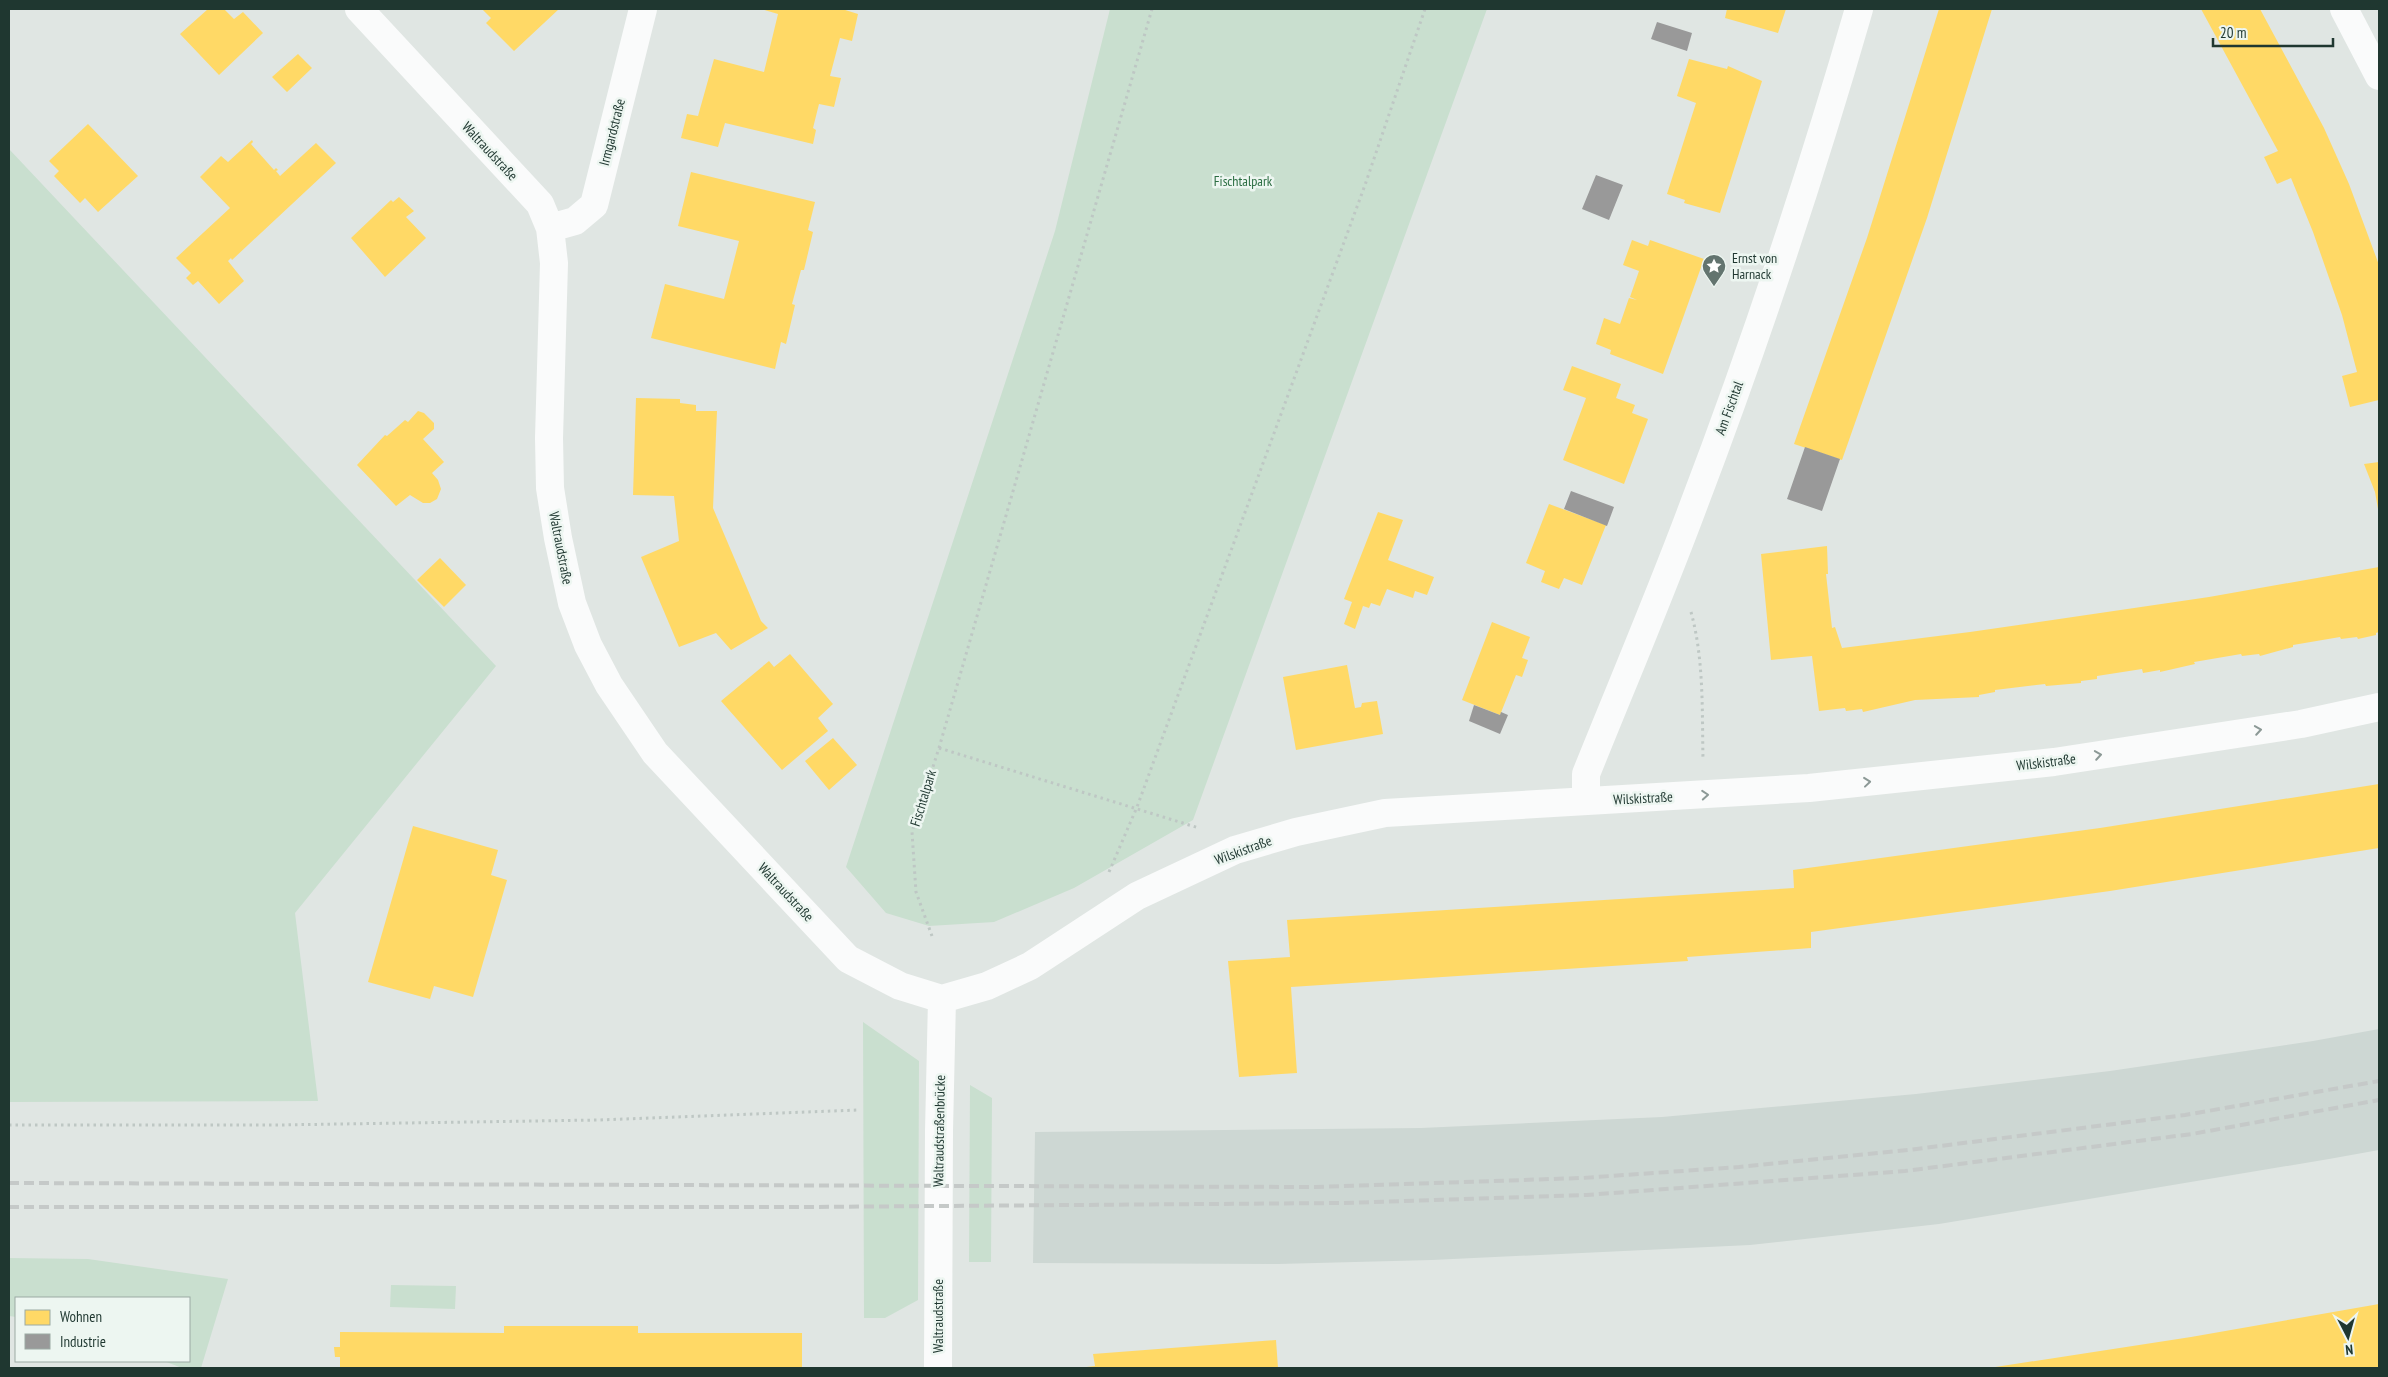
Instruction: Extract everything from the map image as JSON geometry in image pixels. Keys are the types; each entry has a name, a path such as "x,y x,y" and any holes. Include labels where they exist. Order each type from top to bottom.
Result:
{"street":[{"name":"Waltraudstraße","path":"358,9 540,204 550,228 554,263 549,438 550,488 558,538 572,603 592,653 609,685 655,754 848,958 900,986 942,998"},
{"name":"Irmgardstraße","path":"550,228 575,221 594,205 643,9"},
{"name":"Am Fischtal","path":"1586,801 1586,774 1691,512 1756,334 1827,122 1860,9"},
{"path":"2344,9 2379,76"},
{"name":"Wilskistraße","path":"942,998 987,986 1030,966 1137,896 1243,848 1296,832 1385,813 1809,788 2054,762 2301,724 2379,707"},
{"name":"Waltraudstraßenbrücke","path":"938,1263 942,998"},
{"name":"Waltraudstraße","path":"938,1263 938,1368"}],"path":[{"name":"Fischtalpark","path":"932,936 916,892 912,832 939,748 1152,9"},
{"path":"1107,875 1137,807 1365,185 1425,9"},
{"path":"1689,605 1695,627 1701,686 1703,761"},
{"path":"939,748 1204,829"},
{"path":"9,1125 277,1125 588,1121 859,1110"}],"shaded area":[{"path":"2379,1029 2379,1150 2329,1159 1939,1224 1750,1245 1432,1260 1278,1264 1033,1263 1035,1132 1421,1128 1662,1117 1916,1094 2110,1071 2313,1041"}],"green space":[{"name":"Fischtalpark","path":"1110,9 1487,9 1193,820 1074,888 994,922 929,926 886,913 846,867 1055,231"},
{"path":"9,149 496,666 295,913 318,1101 9,1102"},
{"path":"863,1022 919,1061 918,1300 885,1318 864,1318"},
{"path":"970,1085 992,1098 991,1262 969,1262"},
{"path":"9,1258 88,1259 228,1279 201,1368 182,1368 167,1362 190,1362 190,1297 15,1297 15,1317 9,1316"},
{"path":"391,1285 456,1286 455,1309 390,1307"}],"building: Wohnen":[{"path":"208,9 224,9 234,19 243,12 263,33 219,75 180,34"},
{"path":"482,9 559,9 514,51 486,23 491,18"},
{"path":"761,9 842,9 858,14 852,41 840,38 830,76 841,78 834,107 819,104 813,128 816,130 813,144 725,123 718,147 681,138 687,114 698,116 714,59 764,72 778,14"},
{"path":"1727,9 1786,9 1778,33 1725,18"},
{"path":"1939,9 1992,9 1927,218 1842,460 1794,444 1867,238"},
{"path":"2201,9 2260,9 2324,128 2349,184 2379,265 2379,400 2350,407 2342,376 2357,372 2342,315 2313,232 2291,178 2277,184 2264,157 2278,151"},
{"path":"298,54 312,68 287,92 272,77"},
{"path":"1689,59 1727,69 1728,66 1762,81 1720,213 1684,203 1685,200 1667,194 1696,103 1677,96"},
{"path":"88,124 138,176 98,212 85,198 80,203 54,176 59,171 49,161"},
{"path":"252,140 251,144 274,170 276,168 278,170 276,171 280,176 316,143 336,163 232,260 231,258 228,261 244,281 219,304 198,281 193,285 186,278 191,273 176,258 230,208 200,177 221,156 228,162"},
{"path":"691,172 815,202 808,230 813,232 804,270 801,270 792,304 795,305 786,344 781,342 775,369 651,338 665,284 724,299 739,241 678,226"},
{"path":"399,197 414,211 406,217 426,238 385,277 351,238 391,200 393,202"},
{"path":"1632,240 1648,246 1650,240 1704,259 1663,374 1610,354 1611,350 1596,344 1604,318 1620,324 1629,298 1637,300 1630,297 1639,271 1623,265"},
{"path":"1572,366 1621,384 1616,398 1635,405 1632,413 1648,419 1624,484 1563,460 1586,398 1563,390"},
{"path":"636,398 680,399 680,403 696,405 696,411 717,411 713,508 761,621 768,628 731,650 716,633 679,647 641,557 679,541 674,496 633,495"},
{"path":"418,411 424,413 434,423 434,429 423,439 444,462 432,473 438,480 441,489 437,499 430,503 423,503 410,495 396,506 357,465 385,435 387,436 405,420 408,422"},
{"path":"2379,462 2378,509 2375,492 2364,464"},
{"path":"1549,504 1606,525 1582,585 1564,578 1559,589 1541,582 1545,571 1526,563"},
{"path":"1378,512 1403,520 1388,560 1434,577 1427,595 1415,591 1413,598 1387,589 1380,606 1371,603 1369,608 1363,606 1355,629 1344,624 1352,602 1344,599"},
{"path":"1827,546 1828,574 1826,574 1832,628 1835,627 1842,648 1970,632 2209,597 2379,567 2379,632 2376,635 2358,639 2357,637 2341,639 2340,637 2293,645 2293,647 2260,656 2259,654 2242,656 2241,654 2194,662 2195,664 2160,672 2160,670 2143,673 2142,669 2097,676 2097,679 2081,681 2081,683 2046,686 2045,684 1995,690 1995,692 1979,695 1979,697 1915,700 1863,712 1862,709 1846,711 1845,708 1819,711 1812,656 1771,660 1761,554"},
{"path":"440,558 466,585 444,607 417,580"},
{"path":"1492,622 1530,637 1522,658 1528,660 1522,677 1516,675 1500,715 1462,700"},
{"path":"790,654 833,704 818,718 828,731 782,770 721,701 769,661 774,667"},
{"path":"1347,665 1355,708 1361,707 1362,703 1377,701 1383,734 1296,750 1283,677"},
{"path":"833,738 857,765 829,790 805,761"},
{"path":"2379,784 2379,848 2110,891 1811,932 1811,948 1687,957 1688,961 1291,987 1297,1073 1239,1077 1228,961 1290,957 1287,920 1794,888 1793,870 2100,828"},
{"path":"413,826 498,850 491,875 507,880 473,997 434,986 430,999 368,982"},
{"path":"2379,1304 2379,1368 1989,1368 2191,1337"},
{"path":"504,1326 638,1326 638,1333 802,1333 802,1368 340,1368 340,1357 335,1357 334,1347 340,1347 340,1332 504,1333"},
{"path":"1276,1340 1278,1368 1078,1368 1095,1366 1093,1354"}],"building: Industrie":[{"path":"1657,22 1692,33 1687,51 1651,39"},
{"path":"1596,175 1623,185 1609,220 1582,209"},
{"path":"1805,447 1840,459 1822,511 1787,499"},
{"path":"1571,491 1614,507 1607,526 1564,509"},
{"path":"1474,705 1500,715 1501,712 1508,715 1500,734 1469,721"}],"railway":[{"path":"9,1183 1315,1187 1582,1178 1739,1167 1908,1150 2185,1115 2379,1081"},
{"path":"9,1207 806,1207 1343,1203 1587,1195 1905,1171 2192,1134 2379,1100"}],"place":[{"name":"Ernst von Harnack","path":"1714,287"}]}
